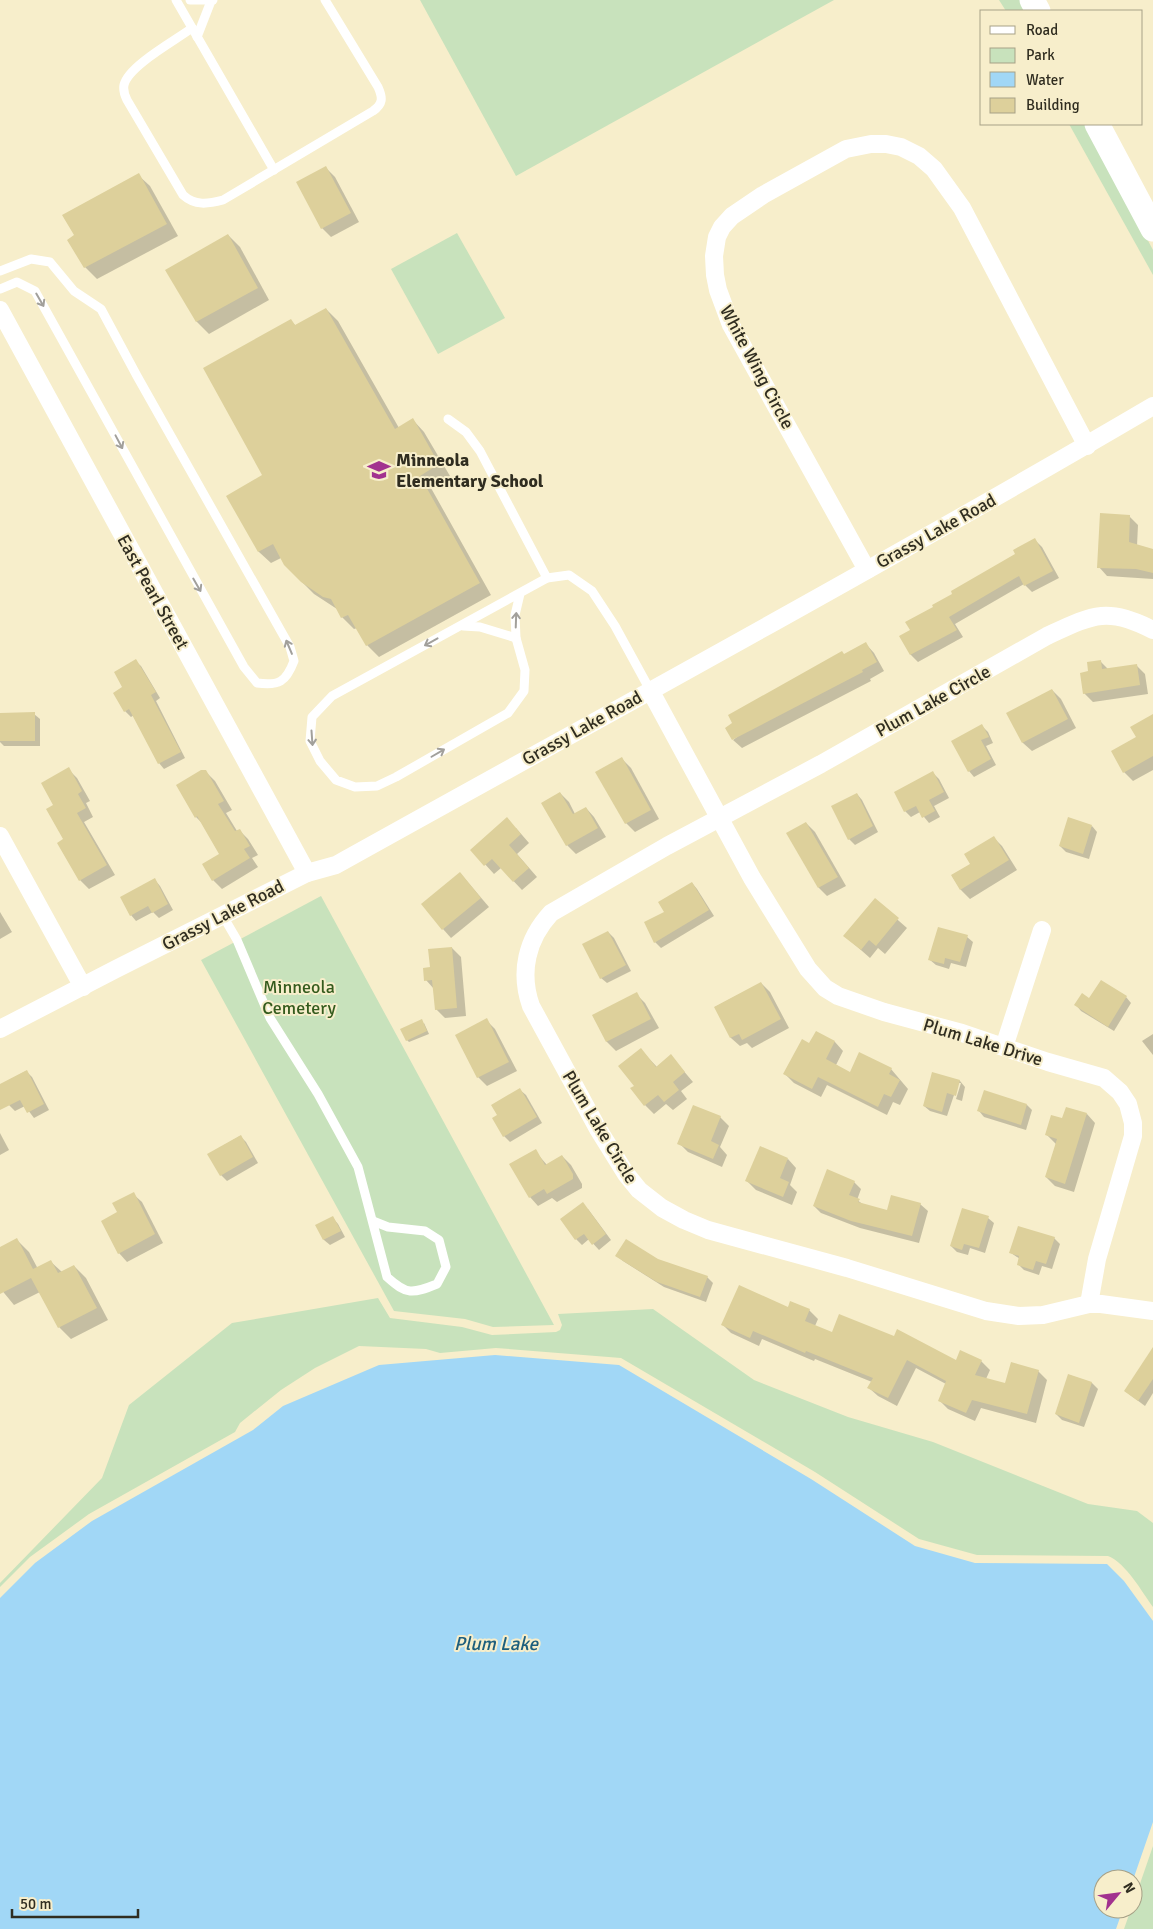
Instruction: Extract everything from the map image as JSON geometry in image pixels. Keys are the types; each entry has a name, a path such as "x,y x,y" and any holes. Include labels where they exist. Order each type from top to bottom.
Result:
{"street":[{"path":"1099,125 1153,229"},
{"name":"White Wing Circle","path":"867,570 731,325 718,290 714,256 717,237 722,227 732,216 763,195 846,149 871,144 886,144 901,147 919,156 934,170 962,208 1087,446"},
{"name":"East Pearl Street","path":"0,310 307,873"},
{"name":"Grassy Lake Road","path":"0,1030 307,873 336,865 867,570 1087,446 1153,406"},
{"name":"Plum Lake Circle","path":"1153,630 1133,620 1100,615 1080,620 1047,636 979,676 719,818 551,913 533,938 527,955 525,973 527,994 531,1006 598,1129 626,1174 639,1190 662,1208 684,1220 708,1230 847,1268 986,1311 1019,1316 1043,1315 1089,1304 1132,1307 1153,1311"},
{"path":"650,690 719,818"},
{"name":"Plum Lake Drive","path":"719,818 752,878 808,969 825,988 838,996 884,1012 962,1033 1004,1048 1104,1078 1120,1092 1128,1104 1133,1123 1133,1136 1098,1259 1089,1304"},
{"path":"0,836 83,987"},
{"path":"1004,1048 1042,930"}],"lane":[{"path":"176,0 274,170"},
{"path":"190,0 212,0 197,37"},
{"path":"192,28 134,68 124,85 127,100 182,195 194,203 206,204 223,200 373,111 382,102 378,87 325,0"},
{"path":"0,272 31,259 50,262 74,291 101,309 136,376 290,647 294,661 288,676 272,685 257,683 244,667 35,291 17,282 0,289"},
{"path":"448,419 466,432 480,451 547,578"},
{"path":"520,594 515,615 516,638 524,670 524,691 508,713 377,786 355,787 336,780 320,761 310,741 312,717 332,696 547,578 569,575 592,591 615,626 650,690"},
{"path":"460,626 480,627 516,638"},
{"path":"223,916 237,940 270,1018 318,1094 358,1167 387,1278 401,1290 418,1291 437,1284 446,1267 439,1240 425,1231 388,1227 373,1221"}],"green space":[{"path":"420,0 834,0 516,176"},
{"path":"999,0 1021,0 1026,10 1005,10"},
{"path":"1070,125 1087,125 1153,250 1153,275"},
{"path":"457,233 505,318 438,354 391,269"},
{"name":"Minneola Cemetery","path":"321,896 554,1325 493,1327 465,1319 394,1311 201,960"},
{"path":"378,1298 390,1318 462,1327 492,1335 556,1332 560,1330 562,1325 558,1314 653,1309 754,1380 848,1417 933,1442 1088,1504 1137,1511 1153,1523 1153,1607 1127,1571 1108,1556 977,1555 919,1539 815,1472 621,1358 496,1348 440,1353 426,1349 359,1346 315,1368 281,1390 240,1423 235,1432 89,1514 30,1557 0,1587 0,1583 102,1478 129,1405 232,1323"},
{"path":"1153,1846 1153,1929 1124,1929 1128,1919 1143,1919 1143,1875"}],"water":[{"name":"Plum Lake","path":"495,1355 619,1365 811,1479 915,1546 975,1563 1107,1564 1124,1581 1153,1621 1153,1822 1137,1869 1093,1869 1093,1919 1120,1919 1116,1929 0,1929 0,1598 35,1563 92,1521 253,1430 283,1406 379,1365"}],"building":[{"path":"326,166 351,213 321,229 296,182"},
{"path":"139,173 167,224 84,268 67,240 74,235 62,215"},
{"path":"228,234 258,288 196,322 165,270"},
{"path":"326,308 395,429 413,418 439,464 420,476 480,583 366,646 348,615 341,618 331,599 323,597 301,582 284,565 273,544 258,552 226,496 262,475 203,368 291,319 295,325"},
{"path":"1100,513 1130,515 1129,542 1153,549 1153,573 1136,569 1097,568"},
{"path":"1035,538 1053,571 1024,586 1019,576 949,617 957,630 910,655 899,636 910,630 905,622 933,607 932,605 952,594 951,591 1015,554 1013,550"},
{"path":"866,642 877,662 862,670 863,672 732,740 725,728 732,723 728,715 842,651 844,654"},
{"path":"136,659 156,692 151,695 181,752 158,764 129,709 124,712 113,693 122,687 114,672"},
{"path":"1101,660 1102,669 1137,664 1140,685 1083,694 1080,673 1088,671 1087,662"},
{"path":"1052,689 1068,719 1022,743 1006,713"},
{"path":"35,712 35,741 0,741 0,713"},
{"path":"1153,714 1153,756 1123,773 1111,751 1136,737 1130,727"},
{"path":"982,724 989,737 981,740 991,759 968,772 951,741"},
{"path":"622,757 651,810 625,824 595,772"},
{"path":"69,767 82,791 78,794 86,808 77,813 107,865 79,881 57,843 63,839 46,809 53,805 41,783"},
{"path":"201,770 206,770 224,801 218,804 235,831 240,829 250,846 244,849 250,858 212,881 202,864 219,854 176,785"},
{"path":"933,771 944,792 929,800 935,811 922,818 916,806 904,812 894,792"},
{"path":"560,792 573,814 586,807 598,828 566,846 541,803"},
{"path":"857,793 873,826 848,840 831,806"},
{"path":"507,817 521,834 509,845 529,868 513,882 492,859 484,866 470,850"},
{"path":"1068,817 1092,825 1083,854 1059,846"},
{"path":"806,822 838,877 818,888 786,833"},
{"path":"994,836 1009,860 960,890 951,875 970,864 964,854"},
{"path":"460,872 481,898 442,930 421,904"},
{"path":"155,878 168,904 152,913 148,906 130,916 120,897"},
{"path":"692,882 709,910 654,943 644,922 664,912 658,902"},
{"path":"875,898 899,918 876,946 869,940 861,950 843,936"},
{"path":"938,927 968,935 960,962 945,958 944,964 928,960"},
{"path":"608,931 626,965 600,979 582,944"},
{"path":"452,947 457,1008 435,1010 432,980 424,981 423,968 430,967 428,949"},
{"path":"1101,980 1127,996 1108,1027 1074,1005 1082,993 1089,998"},
{"path":"761,982 781,1019 742,1040 739,1034 730,1038 714,1007"},
{"path":"637,992 651,1019 606,1042 592,1015"},
{"path":"487,1018 509,1062 477,1078 455,1035"},
{"path":"422,1019 427,1031 406,1041 400,1029"},
{"path":"816,1031 835,1041 826,1059 850,1072 859,1052 892,1068 889,1074 900,1080 891,1097 884,1094 878,1107 818,1077 812,1089 783,1074 802,1039 809,1043"},
{"path":"641,1048 656,1067 671,1054 685,1072 673,1082 679,1090 664,1102 658,1095 644,1106 630,1088 634,1086 618,1066"},
{"path":"27,1070 44,1104 27,1113 20,1100 0,1110 0,1084"},
{"path":"932,1072 960,1080 956,1096 947,1093 942,1112 923,1106"},
{"path":"520,1088 537,1117 503,1137 492,1118 497,1115 491,1105"},
{"path":"984,1090 1027,1104 1021,1125 977,1111"},
{"path":"693,1105 721,1116 711,1141 719,1145 713,1159 677,1144"},
{"path":"1066,1107 1087,1113 1065,1184 1045,1177 1057,1139 1045,1135 1051,1115 1062,1118"},
{"path":"241,1135 253,1157 220,1176 207,1154"},
{"path":"760,1146 788,1158 780,1178 789,1182 783,1197 745,1181"},
{"path":"536,1149 545,1165 562,1155 573,1174 573,1179 547,1194 544,1189 529,1198 509,1164"},
{"path":"827,1169 855,1181 849,1195 860,1199 858,1202 887,1210 891,1195 921,1203 912,1236 851,1221 813,1206"},
{"path":"134,1192 155,1234 118,1254 101,1221 117,1212 112,1203"},
{"path":"583,1202 606,1234 592,1245 584,1234 575,1240 560,1219"},
{"path":"962,1208 989,1216 979,1248 964,1244 962,1250 950,1246"},
{"path":"333,1216 341,1231 323,1240 315,1225"},
{"path":"1018,1226 1055,1237 1046,1264 1036,1261 1033,1270 1017,1265 1019,1256 1009,1253"},
{"path":"17,1238 33,1269 51,1260 58,1273 74,1265 97,1308 58,1328 31,1278 0,1294 0,1247"},
{"path":"626,1239 658,1259 708,1276 700,1297 657,1282 615,1256"},
{"path":"739,1285 788,1307 790,1301 810,1309 805,1321 832,1332 839,1314 894,1336 897,1329 956,1360 960,1350 982,1360 975,1375 1005,1383 1011,1362 1039,1370 1027,1414 972,1400 966,1413 938,1401 946,1381 907,1360 888,1398 867,1388 873,1378 806,1351 805,1353 753,1331 750,1338 721,1325"},
{"path":"1153,1347 1153,1379 1138,1401 1124,1391"},
{"path":"1068,1374 1092,1382 1079,1423 1055,1414"}],"place":[{"name":"Minneola Elementary School","path":"379,470"}]}
